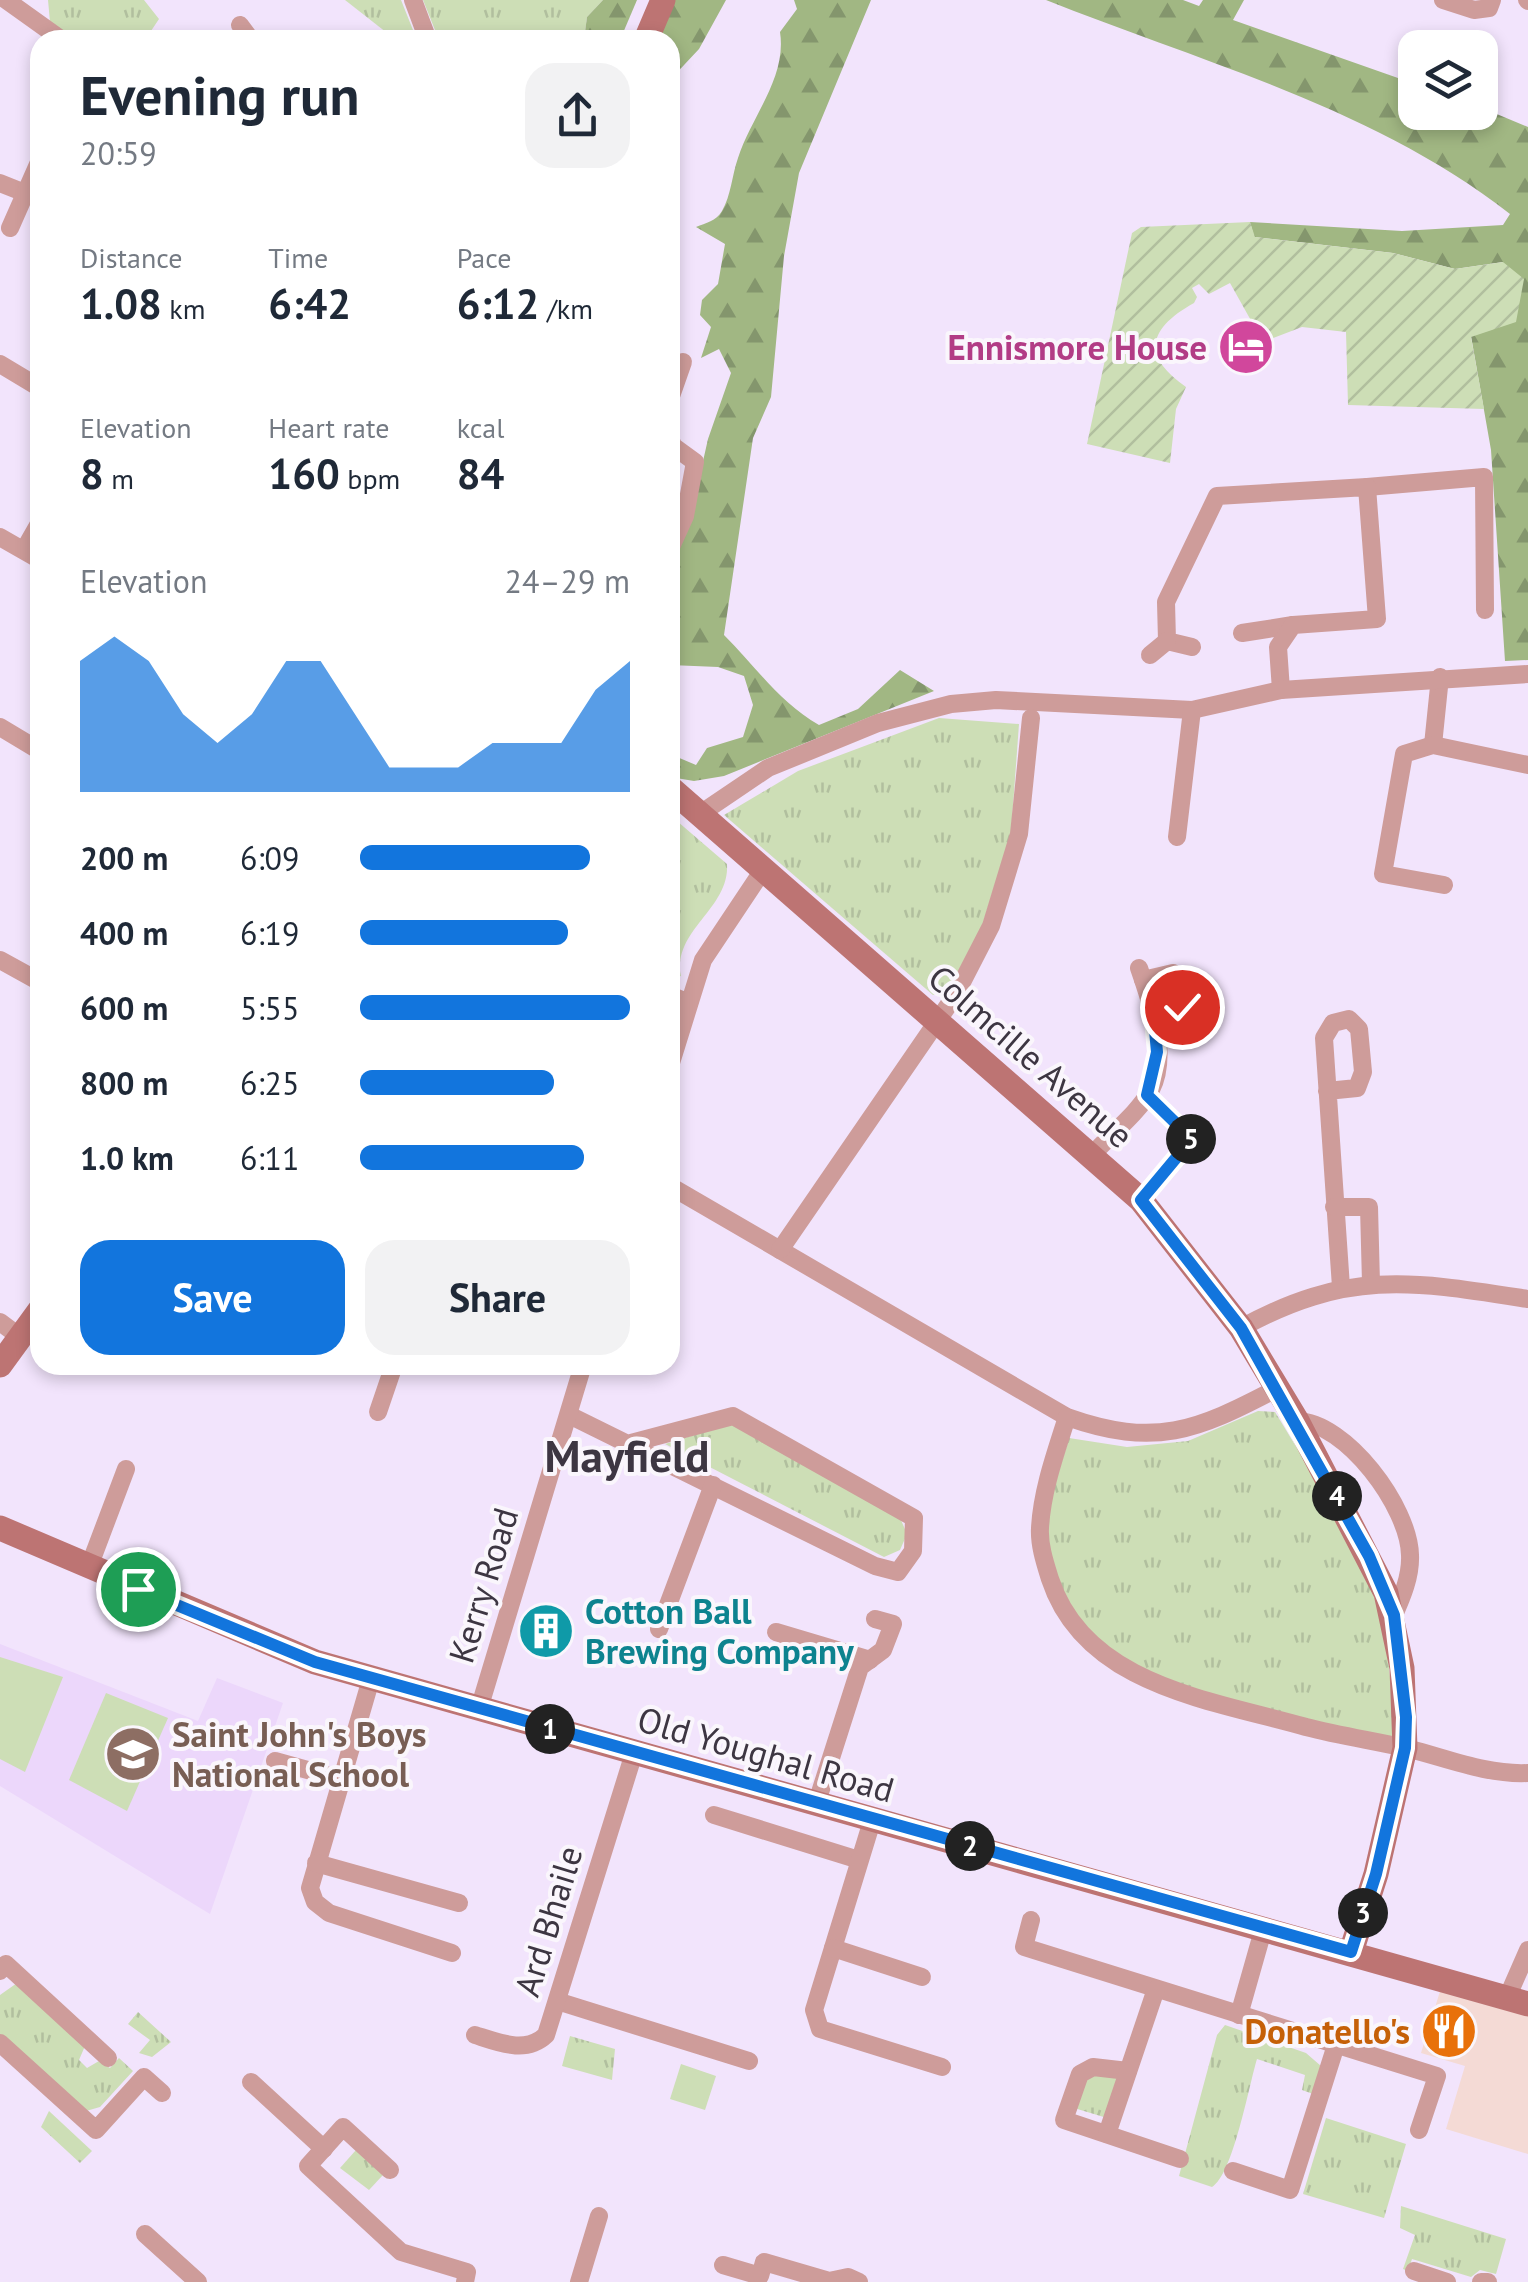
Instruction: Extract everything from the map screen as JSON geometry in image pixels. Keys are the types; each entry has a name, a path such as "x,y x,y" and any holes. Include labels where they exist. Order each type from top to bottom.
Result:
{"street":[{"path":"6,0 33,8 53,30"},
{"path":"412,0 424,30"},
{"path":"650,30 663,0"},
{"path":"1443,0 1474,10 1489,8 1492,0"},
{"path":"10,228 30,182"},
{"path":"0,183 25,193"},
{"path":"680,368 682,362"},
{"path":"0,364 30,382"},
{"path":"680,451 695,462 680,527"},
{"path":"1168,642 1166,602 1217,496 1484,477 1485,610"},
{"path":"1242,632 1376,618 1367,487"},
{"path":"0,537 30,554"},
{"path":"1281,690 1278,647 1294,626"},
{"path":"1150,655 1168,642 1192,648"},
{"path":"700,814 768,768 878,723 951,704 996,700 1192,710 1281,690 1528,674"},
{"path":"1433,745 1440,677"},
{"path":"1177,838 1192,710"},
{"path":"780,1250 974,962 1008,882 1019,834 1031,718"},
{"path":"0,727 30,745"},
{"path":"1444,885 1383,874 1404,754 1433,745 1528,765"},
{"name":"Colmcille Avenue","path":"680,797 1094,1154 1141,1200 1241,1328 1297,1422 1369,1556 1394,1615 1406,1717 1405,1748 1376,1874 1351,1952"},
{"path":"680,1033 715,938 763,870"},
{"path":"0,960 30,976"},
{"path":"1094,1154 1147,1095 1156,1063 1154,1020 1141,974 1173,973 1182,1007 1154,1020"},
{"path":"680,999 689,1003"},
{"path":"1327,1091 1340,1287"},
{"path":"1141,1200 1192,1139 1147,1095"},
{"path":"680,1192 1067,1417 1111,1432 1148,1435 1204,1424 1276,1388"},
{"path":"1334,1207 1369,1207 1370,1283"},
{"path":"1241,1328 1340,1287 1370,1283 1428,1284 1528,1300"},
{"path":"0,1366 10,1329"},
{"path":"378,1412 391,1375"},
{"name":"Kerry Road","path":"479,1709 580,1375"},
{"path":"569,1415 875,1566 898,1572 913,1552 914,1518 733,1416 631,1444"},
{"path":"1067,1417 1040,1531 1056,1598 1087,1642 1117,1666 1165,1686 1355,1740 1405,1748 1504,1774 1528,1772"},
{"name":"Colmcille Avenue","path":"1297,1422 1315,1422 1336,1436 1391,1498 1410,1554 1394,1615"},
{"path":"89,1567 126,1470"},
{"path":"659,1629 713,1485"},
{"name":"Old Youghal Road","path":"0,1528 253,1639 371,1679 1518,2001"},
{"path":"816,1805 860,1667 883,1650 893,1624 876,1619"},
{"path":"776,1632 870,1660"},
{"path":"371,1679 310,1888 315,1902 329,1913 452,1953"},
{"name":"Ard Bhaile","path":"476,2035 510,2044 536,2045 546,2034 634,1753"},
{"path":"275,1760 340,1779"},
{"path":"714,1814 859,1860"},
{"path":"872,1821 814,2010 820,2028 942,2067"},
{"path":"316,1864 459,1903"},
{"path":"1031,1920 1024,1947 1437,2076 1418,2130"},
{"path":"1239,2014 1264,1927"},
{"path":"832,1948 922,1977"},
{"path":"1518,2001 1528,1950"},
{"path":"0,1971 6,1964 108,2058"},
{"path":"1107,2134 1156,1989"},
{"path":"557,2000 749,2062"},
{"path":"0,2043 96,2130 144,2077 162,2093"},
{"path":"1233,2171 1290,2190 1336,2044"},
{"path":"1128,2071 1093,2067 1080,2074 1064,2120 1180,2159"},
{"path":"252,2082 324,2148"},
{"path":"390,2170 343,2128 308,2166 401,2252 466,2277"},
{"path":"580,2282 599,2216"},
{"path":"144,2234 198,2282"},
{"path":"723,2265 760,2276 764,2262 829,2281 848,2277 859,2282"},
{"path":"1414,2271 1447,2282"}],"shaded area":[{"name":"Saint John's Boys National School","path":"0,1644 198,1721 217,1678 283,1703 210,1914 0,1786"},
{"path":"1441,1988 1528,2015 1528,2154 1446,2129 1465,2066 1421,2053"}],"green space":[{"path":"48,0 144,0 159,19 152,30 60,30 50,22"},
{"path":"345,0 401,0 413,30 383,30"},
{"path":"423,0 603,0 587,17 585,30 435,30"},
{"path":"603,0 637,0 624,30 585,30 587,17"},
{"path":"675,0 726,0 699,49 680,69 680,30 662,30"},
{"path":"794,0 871,0 799,173 784,256 771,397 753,438 724,635 780,695 819,725 858,709 900,670 934,691 724,776 694,781 680,779 680,758 696,765 707,748 743,737 753,705 744,676 718,667 680,665 680,542 731,373 719,349 701,358 711,327 700,315 702,300 718,284 725,244 696,227 717,217 725,205 744,142 773,81 781,49 780,32 797,9"},
{"path":"1046,0 1183,0 1199,6 1203,0 1244,0 1233,20 1398,78 1398,130 1498,130 1498,114 1528,127 1528,660 1505,661 1491,450 1471,336 1503,262 1455,269 1393,253 1254,237 1250,222 1402,231 1503,225 1510,214 1402,145 1345,116"},
{"path":"1250,222 1255,237 1393,253 1455,269 1503,262 1524,279 1516,322 1471,337 1484,409 1348,405 1346,332 1302,327 1263,342 1230,283 1209,294 1199,284 1192,288 1197,297 1194,303 1167,322 1156,342 1162,364 1186,387 1176,409 1170,463 1087,444 1132,233 1141,227"},
{"path":"939,718 1019,724 1011,833 978,939 945,992 933,995 724,815 798,771"},
{"path":"680,824 727,864 720,894 685,945 681,976"},
{"path":"1258,1411 1275,1412 1341,1522 1369,1581 1386,1642 1396,1743 1184,1689 1123,1663 1091,1637 1057,1582 1047,1540 1047,1520 1069,1438 1127,1447 1188,1441"},
{"path":"733,1423 901,1520 907,1534 900,1550 884,1557 665,1444"},
{"path":"0,1657 63,1677 25,1772 0,1759"},
{"path":"106,1693 168,1718 127,1811 69,1780"},
{"path":"17,1983 85,2046 79,2060 87,2068 99,2061 110,2068 119,2058 133,2071 100,2107 86,2111 0,2037 0,1995"},
{"path":"138,2012 171,2042 152,2057 139,2053 150,2040 128,2024"},
{"path":"1225,2025 1306,2053 1321,2066 1313,2094 1302,2090 1305,2075 1257,2059 1227,2166 1212,2187 1179,2176 1217,2035"},
{"path":"570,2036 615,2049 612,2080 562,2066"},
{"path":"681,2064 716,2076 705,2110 670,2099"},
{"path":"1087,2075 1118,2076 1107,2118 1074,2108"},
{"path":"49,2111 92,2151 80,2163 41,2127"},
{"path":"1326,2118 1406,2144 1384,2218 1303,2194"},
{"path":"356,2150 383,2175 369,2190 340,2168"},
{"path":"1401,2206 1506,2239 1496,2274 1480,2270 1471,2277 1412,2259 1408,2271 1403,2269 1415,2235 1400,2228"}],"place":[{"name":"Ennismore House","path":"1246,347"},
{"name":"Cotton Ball Brewing Company","path":"546,1631"},
{"name":"Saint John's Boys National School","path":"133,1754"},
{"name":"Donatello's","path":"1449,2031"}],"district":[{"name":"Mayfield","path":"627,1455"}],"route":[{"path":"138,1589 315,1662 1351,1952 1376,1874 1405,1748 1402,1668 1394,1615 1369,1556 1241,1328 1141,1200 1192,1139 1147,1095 1155,1074 1154,1020 1182,1007"}]}
